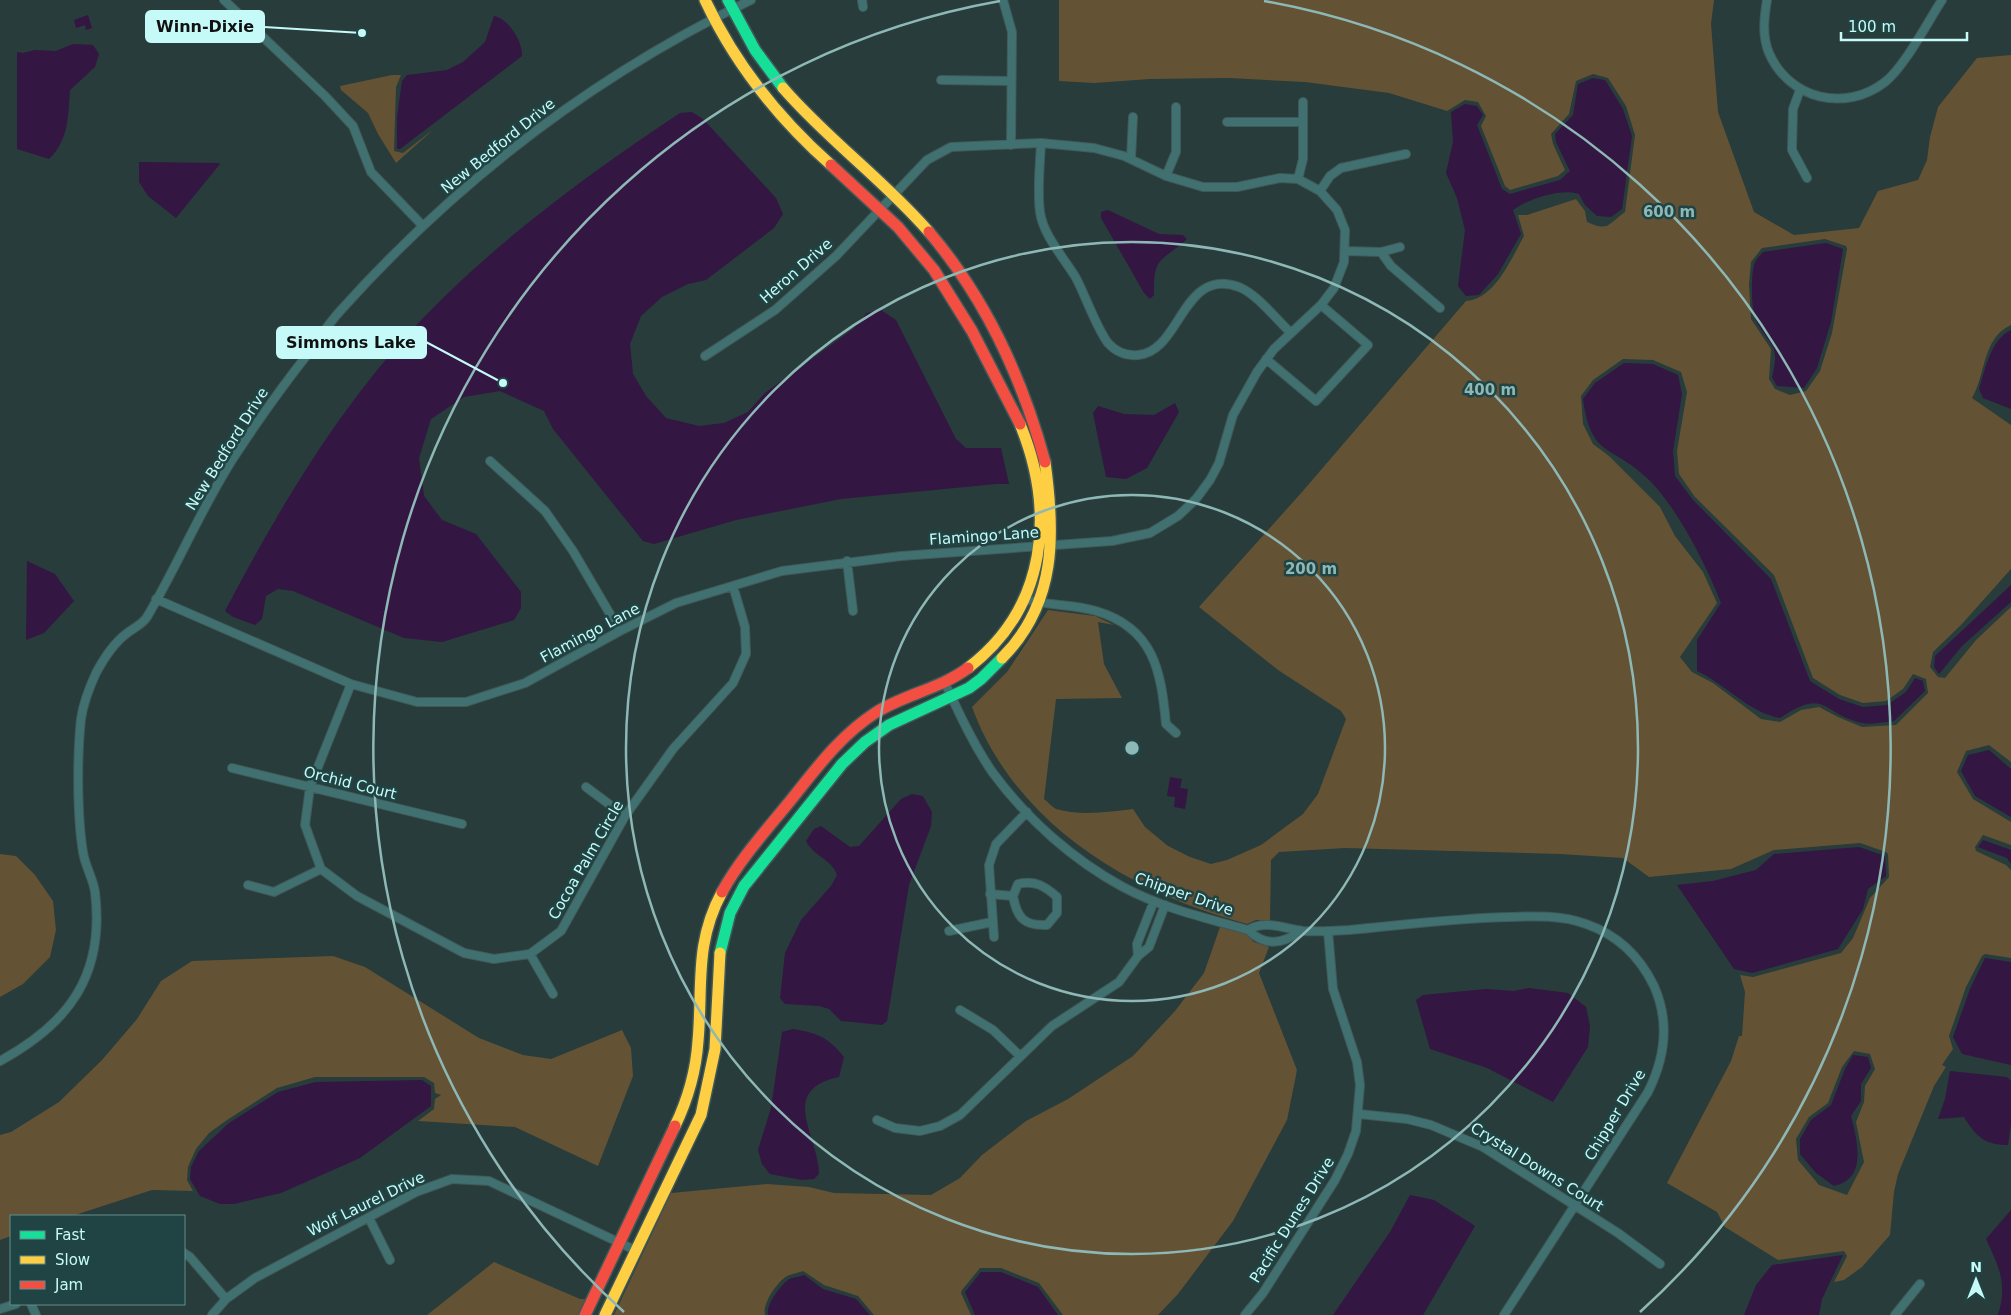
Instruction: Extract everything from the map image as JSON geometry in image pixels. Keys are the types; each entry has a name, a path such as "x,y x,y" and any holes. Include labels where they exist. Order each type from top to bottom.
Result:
{"street":[{"path":"224,0 325,96 353,126 370,172 423,226"},
{"path":"585,1315 621,1244 686,1103 693,1078 697,1052 703,941 712,912 736,868 833,748 858,725 895,701 945,683 990,649 1011,623 1024,599 1036,571 1040,546 1041,514 1039,488 1023,429 984,352 937,273 912,241 881,208 789,124 759,91 734,56 705,0"},
{"name":"New Bedford Drive","path":"0,1061 22,1049 56,1023 83,986 97,942 95,889 84,858 80,831 81,716 96,673 123,636 145,622 233,459 274,397 339,312 423,226 490,166 582,96 713,18 730,5 751,0"},
{"path":"1003,0 1012,32 1012,145"},
{"path":"1767,0 1763,26 1768,51 1778,69 1800,90 1839,99 1861,95 1885,82 1902,61 1942,0"},
{"path":"606,1315 697,1126 704,1104 715,1055 719,958 729,916 738,897 752,876 795,822 842,765 862,745 904,717 952,698 981,679 1003,659 1024,634 1040,604 1049,577 1053,545 1049,488 1035,425 1002,344 981,303 953,261 894,193 804,109 775,78 752,46 730,5"},
{"path":"941,80 1011,81"},
{"path":"1800,90 1793,109 1792,150 1807,178"},
{"path":"1303,102 1303,159 1298,180 1320,191 1330,176 1342,168 1406,154"},
{"path":"1166,176 1176,152 1176,107"},
{"path":"789,124 804,109"},
{"path":"1130,160 1133,117"},
{"path":"1227,122 1303,122"},
{"path":"1041,144 1040,213 1047,232 1075,278 1108,343 1124,355 1140,355 1155,351 1193,298 1204,289 1217,284 1239,288 1258,301 1290,332"},
{"name":"Heron Drive","path":"705,356 775,310 836,256 927,160 951,147 1041,144 1094,148 1130,160 1166,176 1203,186 1226,188 1280,178 1298,180"},
{"name":"Flamingo Lane","path":"156,599 351,684 417,702 466,702 525,683 676,603 782,571 847,561 1136,537 1161,528 1182,512 1204,490 1215,472 1238,404 1266,358 1290,332 1322,305 1338,280 1345,251 1345,230 1337,210 1320,191"},
{"path":"1345,251 1381,252 1400,247"},
{"path":"1381,252 1391,266 1440,308"},
{"path":"937,273 953,261"},
{"path":"1266,358 1316,402 1368,345 1322,305"},
{"path":"984,352 1002,344"},
{"path":"1023,429 1035,425"},
{"path":"490,461 545,511 573,551 620,631"},
{"path":"847,561 854,611"},
{"name":"Cocoa Palm Circle","path":"321,869 357,896 464,953 494,959 530,954 561,931 625,816 672,750 733,683 746,654 745,627 733,586"},
{"path":"1024,599 1040,604 1096,611 1133,628 1154,660 1162,682 1166,724 1176,733"},
{"name":"Chipper Drive","path":"945,683 993,772 1027,812 1087,864 1124,887 1154,901 1248,930 1256,937 1268,942 1281,942 1301,931"},
{"path":"248,885 274,892 321,869 305,825 310,787 351,684"},
{"name":"Orchid Court","path":"232,768 462,824"},
{"path":"586,787 625,816"},
{"path":"781,812 795,822"},
{"path":"994,936 989,865 996,844 1027,812"},
{"path":"1027,882 1044,885 1057,897 1057,913 1047,925 1033,926 1023,919 1016,908 1013,896 1018,884 1027,882"},
{"path":"990,894 1013,896"},
{"path":"1138,956 1137,944 1154,901"},
{"path":"877,1120 895,1128 913,1131 940,1126 960,1115 1019,1055 1052,1026 1119,982 1138,956 1149,947 1166,905"},
{"name":"Chipper Drive","path":"1248,930 1256,925 1282,926 1301,931 1328,931 1459,918 1566,918 1587,924 1609,934 1631,951 1646,970 1656,991 1661,1010 1664,1030 1661,1063 1648,1092 1504,1315"},
{"path":"949,931 992,922"},
{"path":"1281,942 1282,926"},
{"name":"Pacific Dunes Drive","path":"1245,1315 1264,1293 1335,1180 1348,1154 1359,1114 1360,1085 1357,1062 1333,988 1328,931"},
{"path":"530,954 553,994"},
{"path":"700,1007 717,1007"},
{"path":"960,1010 993,1030 1019,1055"},
{"name":"Crystal Downs Court","path":"1359,1114 1407,1119 1459,1135 1483,1147 1660,1264"},
{"name":"Wolf Laurel Drive","path":"212,1315 226,1299 256,1278 330,1236 369,1218 416,1192 452,1179 489,1181 637,1252"},
{"path":"369,1218 390,1260"},
{"path":"185,1254 190,1257 226,1299"},
{"path":"1895,1315 1920,1284"},
{"path":"0,1309 13,1305"}],"shaded area":[{"path":"1059,0 1714,0 1711,24 1718,112 1754,212 1794,235 1859,228 1878,191 1918,180 1927,160 1930,137 1938,107 1977,58 2011,55 2011,325 2002,331 1990,348 1977,389 1972,398 2011,425 2011,569 1961,625 1933,652 1930,667 1938,677 1945,678 1976,640 2011,607 2011,762 1989,745 1966,751 1957,772 1973,799 2011,822 2011,845 1983,835 1975,847 1976,851 2006,865 2011,870 2011,958 1985,954 1982,956 1966,987 1949,1036 1953,1049 1942,1065 1946,1067 1934,1086 1898,1174 1894,1192 1890,1235 1862,1267 1844,1280 1834,1282 1847,1256 1844,1251 1778,1260 1725,1227 1717,1212 1667,1183 1731,1061 1739,1036 1742,1036 1745,992 1740,975 1753,977 1841,953 1853,938 1870,898 1889,877 1888,854 1886,852 1860,843 1774,850 1731,869 1649,877 1623,858 1560,854 1345,848 1279,852 1271,860 1270,921 1256,920 1247,924 1204,911 1162,894 1121,873 1083,849 1048,820 1017,786 991,749 972,707 1007,672 1048,610 1095,616 1114,625 1098,622 1104,664 1122,698 1056,699 1044,799 1056,809 1065,811 1094,813 1133,809 1145,827 1168,846 1190,857 1211,864 1227,860 1261,845 1303,814 1318,794 1346,719 1341,711 1278,670 1199,607 1302,492 1466,301 1476,299 1494,286 1508,266 1524,236 1518,215 1527,215 1576,199 1585,211 1587,222 1594,225 1608,225 1625,212 1635,135 1626,106 1608,78 1593,74 1576,81 1569,114 1551,134 1553,144 1565,170 1558,176 1510,190 1505,186 1481,126 1486,116 1478,102 1465,100 1447,111 1389,93 1305,82 1229,78 1150,79 1094,83 1059,81","holes":["1825,239 1846,246 1847,249 1832,333 1820,371 1806,391 1790,395 1775,389 1769,379 1771,349 1751,319 1749,284 1751,262 1762,248","1623,359 1653,360 1681,372 1687,392 1677,451 1679,474 1695,497 1774,575 1813,678 1840,695 1863,703 1886,701 1903,689 1913,674 1926,679 1928,693 1896,725 1862,727 1819,707 1801,710 1780,722 1761,719 1713,683 1692,672 1680,657 1717,603 1703,572 1675,536 1660,507 1609,456 1593,444 1583,424 1581,396 1593,380","1854,1051 1870,1054 1875,1069 1865,1086 1864,1102 1856,1122 1864,1162 1847,1195 1819,1185 1798,1160 1796,1139 1809,1117 1828,1103 1842,1067"]},
{"path":"88,15 92,28 86,30 85,25 76,28 74,20"},
{"path":"494,16 504,21 514,32 522,50 522,56 400,149 397,149 397,117 402,81 407,75 447,70 463,62 485,42"},
{"path":"73,44 93,45 99,54 95,67 70,90 64,136 56,152 49,159 17,149 17,52 23,53 35,50 56,51"},
{"path":"392,75 401,75 396,87 394,151 403,153 434,129 396,163 378,134 368,113 341,90 340,86"},
{"path":"1593,78 1605,80 1623,109 1632,136 1622,209 1611,217 1597,216 1585,205 1579,194 1563,192 1545,196 1519,206 1513,210 1521,234 1498,274 1479,295 1466,296 1458,286 1465,230 1457,198 1446,173 1453,142 1451,112 1465,104 1477,106 1483,115 1477,125 1502,189 1510,194 1560,180 1570,171 1556,142 1555,134 1573,115 1578,84"},
{"path":"692,112 703,119 776,198 783,214 774,228 706,280 688,284 662,297 641,316 630,344 633,374 646,396 666,418 699,426 724,423 748,412 765,393 853,329 867,313 881,310 896,320 956,439 966,448 1001,448 1009,484 841,499 736,520 654,544 643,541 553,429 544,411 500,391 464,397 431,419 419,458 424,496 442,520 476,534 521,592 521,608 514,620 442,642 404,638 293,591 278,589 266,596 262,619 255,625 233,617 225,611 272,526 323,444 360,392 394,350 430,311 468,274 550,205 680,113"},
{"path":"139,162 220,164 176,218 148,196 139,182"},
{"path":"1108,210 1159,234 1183,235 1187,239 1165,256 1157,266 1154,295 1150,299 1144,293 1101,218 1101,212"},
{"path":"1826,243 1843,249 1831,322 1817,368 1804,388 1777,386 1772,377 1774,351 1754,316 1752,285 1756,260 1763,252"},
{"path":"2011,330 2011,409 1983,398 1979,389 1986,364 1998,340"},
{"path":"1624,363 1653,364 1678,375 1682,394 1673,451 1675,476 1693,500 1771,579 1810,681 1839,699 1863,707 1887,705 1906,692 1915,678 1923,681 1925,691 1894,721 1874,724 1862,723 1848,719 1816,703 1807,704 1795,709 1780,718 1768,715 1697,671 1697,640 1721,603 1715,588 1690,537 1669,504 1647,478 1597,441 1591,431 1587,418 1583,399 1595,383"},
{"path":"1175,403 1179,412 1147,468 1126,479 1106,477 1093,413 1098,406 1124,414 1154,415"},
{"path":"27,561 55,574 74,601 44,633 26,640"},
{"path":"2011,585 2011,602 1962,646 1939,674 1934,667 1935,656"},
{"path":"1989,750 2011,769 2011,817 1975,796 1961,771 1968,755"},
{"path":"1170,777 1182,779 1180,788 1188,789 1185,809 1174,807 1175,797 1167,796"},
{"path":"912,794 923,796 932,812 931,826 909,885 887,1021 882,1025 841,1021 829,1009 819,1006 785,1004 780,998 785,953 801,920 831,886 837,875 831,865 813,850 806,841 814,829 821,826 850,847 859,846 901,799"},
{"path":"1983,840 2011,850 2011,864 2007,858 1978,847"},
{"path":"1859,847 1885,856 1886,876 1868,889 1863,909 1838,949 1752,973 1734,969 1677,885 1713,881 1756,870 1774,854"},
{"path":"0,854 16,856 35,875 53,901 56,930 50,957 23,984 0,997"},
{"path":"1220,927 1246,934 1254,942 1269,947 1259,973 1297,1070 1287,1120 1233,1221 1178,1294 1158,1315 1063,1315 1039,1283 1001,1268 980,1268 961,1293 971,1315 874,1315 858,1296 824,1285 803,1271 787,1276 779,1283 768,1299 765,1315 614,1315 671,1193 767,1184 809,1187 834,1193 931,1195 960,1178 982,1155 1026,1121 1068,1099 1133,1056 1175,1011 1204,973"},
{"path":"333,956 365,967 479,1038 523,1055 551,1059 622,1030 631,1048 633,1076 598,1166 515,1127 418,1121 434,1109 435,1099 441,1095 435,1093 434,1083 424,1077 315,1077 277,1088 209,1133 196,1149 188,1167 187,1180 193,1191 152,1190 75,1215 10,1215 10,1236 0,1240 0,1135 11,1132 59,1102 102,1060 137,1019 161,981 192,961"},
{"path":"1985,958 2011,962 2011,1065 1962,1054 1953,1037 1970,989"},
{"path":"1529,988 1568,993 1586,1007 1590,1026 1588,1047 1553,1102 1487,1068 1430,1049 1416,1000 1423,995 1486,989 1514,991"},
{"path":"793,1029 809,1032 827,1040 844,1057 839,1077 820,1083 810,1092 805,1104 819,1174 814,1179 802,1180 770,1174 762,1164 758,1150 771,1108 782,1032"},
{"path":"1853,1055 1868,1057 1871,1068 1861,1084 1861,1101 1851,1116 1856,1136 1858,1157 1856,1167 1852,1175 1845,1182 1834,1186 1816,1173 1800,1154 1800,1139 1811,1120 1831,1105 1845,1069"},
{"path":"1950,1071 2007,1077 2011,1081 2011,1124 2008,1145 2000,1145 1982,1138 1964,1117 1938,1119 1945,1099"},
{"path":"422,1080 431,1086 431,1106 360,1158 281,1193 234,1204 220,1204 200,1196 190,1179 191,1167 199,1151 229,1123 278,1092 316,1082"},
{"path":"1410,1195 1434,1200 1475,1226 1423,1315 1333,1315 1390,1232"},
{"path":"2011,1210 2011,1315 1998,1315 2002,1294 2001,1276 1986,1239"},
{"path":"1843,1255 1822,1299 1819,1315 1744,1315 1756,1285 1772,1265"},
{"path":"494,1262 580,1299 587,1299 580,1315 427,1315"},
{"path":"981,1272 1001,1272 1038,1287 1058,1315 975,1315 965,1292"},
{"path":"804,1275 823,1289 856,1299 870,1315 768,1315 771,1301 781,1287 790,1279"}],"traffic: fast":[{"path":"728,0 755,50 783,88"},
{"path":"720,953 730,913 744,886 842,764 865,742 889,725 969,688 1002,658"}],"traffic: slow":[{"path":"705,0 730,46 759,89 793,128 831,165"},
{"path":"783,88 818,125 894,195 929,232"},
{"path":"968,668 994,644 1015,617 1029,588 1037,556 1040,524 1038,491 1031,457 1020,424"},
{"path":"1002,658 1020,637 1033,614 1042,591 1048,566 1050,515 1045,462"},
{"path":"675,1126 684,1106 697,1052 703,947 713,911 722,892"},
{"path":"605,1315 701,1115 715,1049 720,953"}],"traffic: jam":[{"path":"831,165 898,227 934,270 972,331 1020,424"},
{"path":"929,232 968,284 1000,340 1025,400 1045,462"},
{"path":"722,892 736,869 760,837 827,756 849,733 886,706 946,681 968,668"},
{"path":"585,1315 675,1126"}],"place":[{"name":"Winn-Dixie","path":"362,33"},
{"name":"Simmons Lake","path":"503,383"}]}
